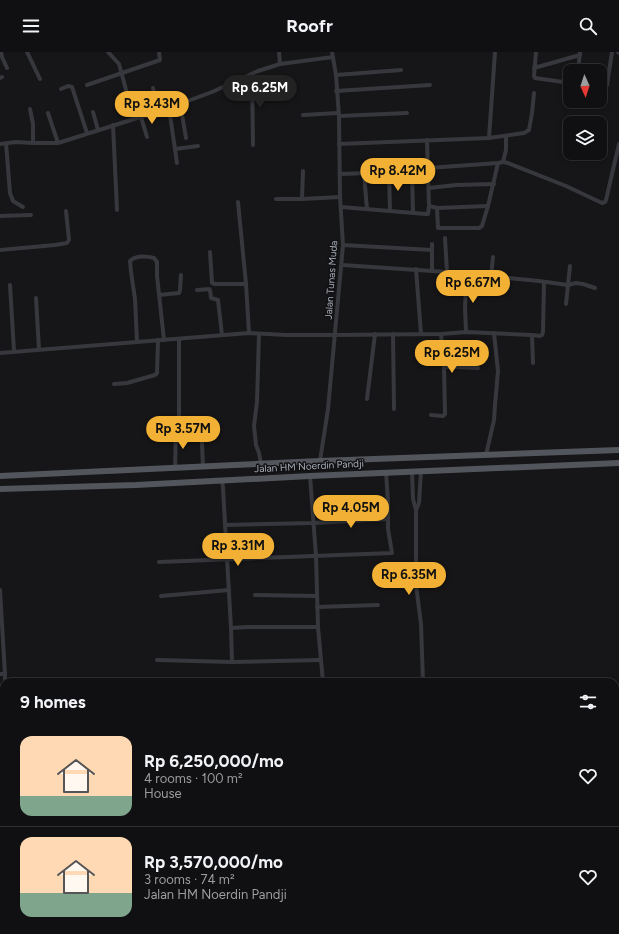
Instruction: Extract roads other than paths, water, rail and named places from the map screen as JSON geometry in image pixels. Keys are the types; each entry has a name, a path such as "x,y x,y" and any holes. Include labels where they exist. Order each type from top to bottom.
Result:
{"main road":[{"name":"Jalan HM Noerdin Pandji","path":"0,476 320,461 619,450"},
{"name":"Jalan HM Noerdin Pandji","path":"0,489 619,463"}],"street":[{"path":"1,52 7,68"},
{"path":"27,52 40,79"},
{"path":"108,52 118,64 122,73 134,119"},
{"path":"87,85 160,60 159,52"},
{"path":"279,52 280,64"},
{"name":"Jalan Tunas Muda","path":"320,461 328,409 343,245 340,197 339,115 336,75 332,52"},
{"path":"489,138 495,52"},
{"path":"536,52 534,68 535,78 563,82"},
{"path":"607,86 612,52"},
{"path":"534,68 580,54 579,64"},
{"path":"0,144 16,142 58,142 170,108 280,64 333,58"},
{"path":"336,75 401,70"},
{"path":"252,74 253,144"},
{"path":"336,91 430,85"},
{"path":"61,89 68,86 72,87 87,133"},
{"path":"153,88 159,111"},
{"path":"339,144 489,138 524,134 529,130 534,93"},
{"path":"180,103 186,138"},
{"path":"170,108 177,163"},
{"path":"30,109 33,124 33,143"},
{"path":"93,112 98,130"},
{"path":"48,113 58,142"},
{"path":"303,115 407,113"},
{"path":"141,117 147,137"},
{"path":"113,125 116,210"},
{"path":"437,208 438,228 479,228 482,226 494,184 506,150 506,136"},
{"path":"341,207 428,214 427,140"},
{"path":"6,143 10,193 13,201 23,207"},
{"path":"340,174 412,172 501,162 508,163 566,186 602,203 606,200 619,144"},
{"path":"175,148 198,146"},
{"path":"614,165 619,166"},
{"path":"302,199 303,171"},
{"path":"412,172 413,213"},
{"path":"389,173 390,211"},
{"path":"364,174 366,209"},
{"path":"428,188 456,185 494,184"},
{"path":"276,200 340,197"},
{"path":"238,202 249,333"},
{"path":"429,206 437,208 488,206"},
{"path":"0,250 67,243 66,211"},
{"path":"0,216 31,215"},
{"path":"445,238 448,272"},
{"path":"432,244 432,271"},
{"path":"343,245 432,250"},
{"path":"210,252 212,283 246,284"},
{"path":"137,342 135,299 130,260 148,256 154,258 156,262 164,340"},
{"path":"491,277 493,257"},
{"path":"342,265 416,269 544,282 568,286 576,283 595,288"},
{"path":"566,304 570,266"},
{"path":"416,269 421,334"},
{"path":"466,332 465,307 467,274"},
{"path":"159,295 179,293 181,275"},
{"path":"0,352 249,333 334,335 441,334 466,332 540,336 543,334 544,282"},
{"path":"10,286 14,351"},
{"path":"197,290 209,289 211,299 218,300 222,335"},
{"path":"36,298 39,349"},
{"path":"486,455 496,405 498,371 494,333"},
{"path":"259,334 257,402 254,426 256,445 261,464"},
{"path":"367,399 375,334"},
{"path":"393,334 394,409"},
{"path":"432,415 443,416 445,414 444,368 441,334"},
{"path":"532,335 533,363"},
{"path":"179,339 179,417"},
{"path":"114,384 127,383 155,375 157,373 158,340"},
{"path":"444,368 478,368"},
{"path":"201,419 203,467"},
{"path":"175,468 176,432"},
{"path":"412,471 413,500 416,510 416,585 421,624 423,678"},
{"path":"416,510 419,503 421,471"},
{"path":"159,562 392,553 388,529 386,472"},
{"path":"310,476 316,556 318,627 323,678"},
{"path":"222,480 232,662"},
{"path":"225,525 313,523 388,519"},
{"path":"0,590 2,674"},
{"path":"161,596 229,590"},
{"path":"255,595 317,596"},
{"path":"317,607 354,605 378,606"},
{"path":"231,628 318,627"},
{"path":"157,660 232,662 321,660"}]}
